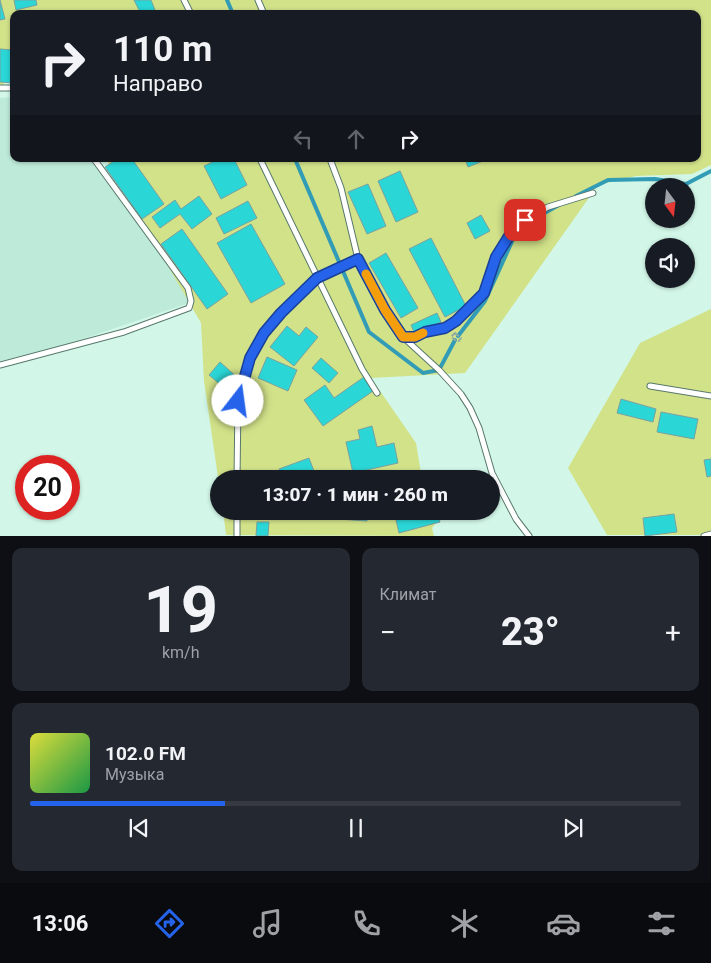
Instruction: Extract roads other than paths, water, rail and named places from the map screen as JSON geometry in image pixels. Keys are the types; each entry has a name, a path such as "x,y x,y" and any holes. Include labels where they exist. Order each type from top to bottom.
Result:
{"lane":[{"path":"0,364 124,332 189,308 191,301 188,288 96,162"},
{"path":"261,162 362,369 377,393"},
{"path":"331,162 340,188 358,259 385,310 403,337 439,370 461,394 470,408 492,473 516,519 529,536"},
{"path":"403,337 415,337 425,332 451,325 484,293 496,257 511,233 525,220 548,208 593,193"},
{"path":"237,470 238,401 250,358 264,333 281,313 317,278 358,259"},
{"path":"650,386 711,396"},
{"path":"237,520 237,536"},
{"path":"704,536 711,534"}],"waterway":[{"path":"227,0 231,10"},
{"path":"296,162 369,332 423,373 439,370 455,340"},
{"path":"576,196 608,180 655,179 686,184 711,171"},
{"path":"458,336 485,301 515,235 539,216 559,205"}]}
